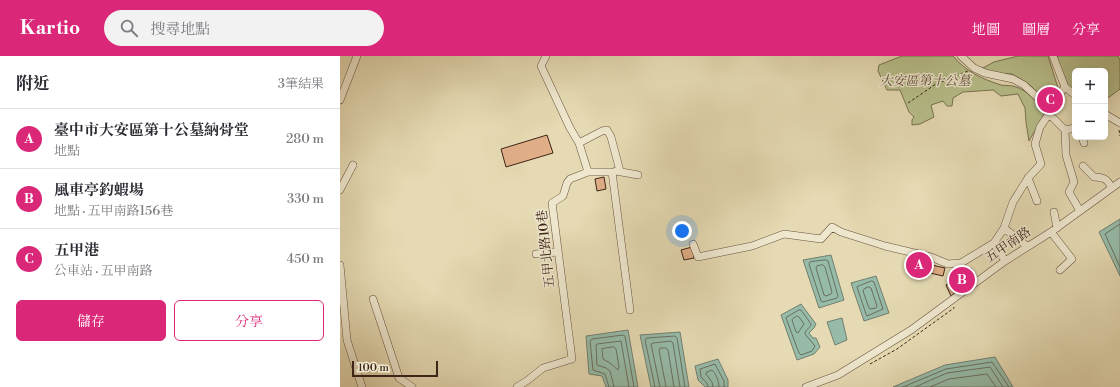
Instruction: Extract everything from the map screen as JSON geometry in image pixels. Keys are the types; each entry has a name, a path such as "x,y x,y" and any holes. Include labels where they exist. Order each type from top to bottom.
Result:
{"street":[{"path":"340,100 357,56"},
{"path":"546,56 541,66 570,128 580,143 588,172 620,171 638,175"},
{"path":"961,56 974,68 985,73 1013,79 1024,85 1049,111 1064,130 1066,155 1074,182 1069,192 1080,211"},
{"path":"1053,56 1065,87 1072,93"},
{"path":"693,244 698,257 752,246 784,234 821,239 832,227 841,232 885,246 931,257 948,264 961,263 994,243 1004,228 1013,202 1028,178 1041,164 1035,144 1040,127 1065,87"},
{"path":"1108,116 1120,124"},
{"path":"1064,130 1072,129"},
{"path":"580,143 602,130 606,130 610,137 620,171"},
{"path":"340,190 353,165"},
{"path":"1083,166 1094,177 1102,177 1108,180 1112,188"},
{"name":"五甲北路10巷","path":"517,387 543,368 572,358 557,252 552,204 564,196 567,183 570,180 588,172"},
{"path":"612,172 630,310"},
{"path":"1028,178 1037,201"},
{"name":"五甲南路","path":"806,387 838,375 911,330 1005,261 1054,230 1120,182"},
{"path":"1054,212 1054,230 1072,259 1060,270"},
{"path":"1004,228 1027,246"},
{"path":"994,243 1005,261"},
{"path":"536,254 557,252"},
{"path":"340,265 347,340 362,387"},
{"path":"373,299 399,378 412,387"}],"path":[{"path":"908,103 936,84 974,68"},
{"path":"1120,124 1120,136"}],"green space":[{"name":"大安區第十公墓","path":"902,56 953,56 968,70 987,80 1001,85 1014,86 1024,91 1045,111 1044,115 1029,141 1025,108 1018,94 1001,96 993,90 963,92 953,98 952,106 947,106 943,101 931,105 934,117 920,124 912,125 912,120 914,117 909,112 900,90 887,90 878,71 879,65"},
{"name":"大安區第十公墓","path":"1018,56 1048,56 1058,88 1055,95 1045,100 1030,85 1012,74 992,73 981,69 994,62"},
{"path":"1057,56 1118,56 1120,60 1120,89 1108,98 1108,68 1072,68 1072,90 1065,81"}],"water":[{"path":"1120,219 1120,276 1099,232"},
{"path":"831,255 844,300 819,308 803,260"},
{"path":"876,276 889,313 864,321 851,283"},
{"path":"801,304 816,324 809,333 813,338 816,338 820,347 814,354 797,360 781,315"},
{"path":"842,318 847,340 835,345 827,322"},
{"path":"628,330 638,387 606,387 602,376 589,374 586,336"},
{"path":"680,332 689,387 651,387 640,335"},
{"path":"995,357 1013,387 893,387 945,365"},
{"path":"718,359 728,380 728,387 705,387 698,380 695,366"}],"building":[{"path":"547,135 553,153 506,167 501,149"},
{"path":"604,177 606,189 597,191 595,179"},
{"path":"692,247 694,258 684,260 681,250"},
{"path":"914,255 929,257 924,276 910,273"},
{"path":"932,265 945,268 943,276 930,273"},
{"path":"971,268 976,275 951,296 946,285"}],"place":[{"name":"五甲港","path":"1050,100"},
{"name":"臺中市大安區第十公墓納骨堂","path":"919,265"},
{"name":"風車亭釣蝦場","path":"962,280"}]}
